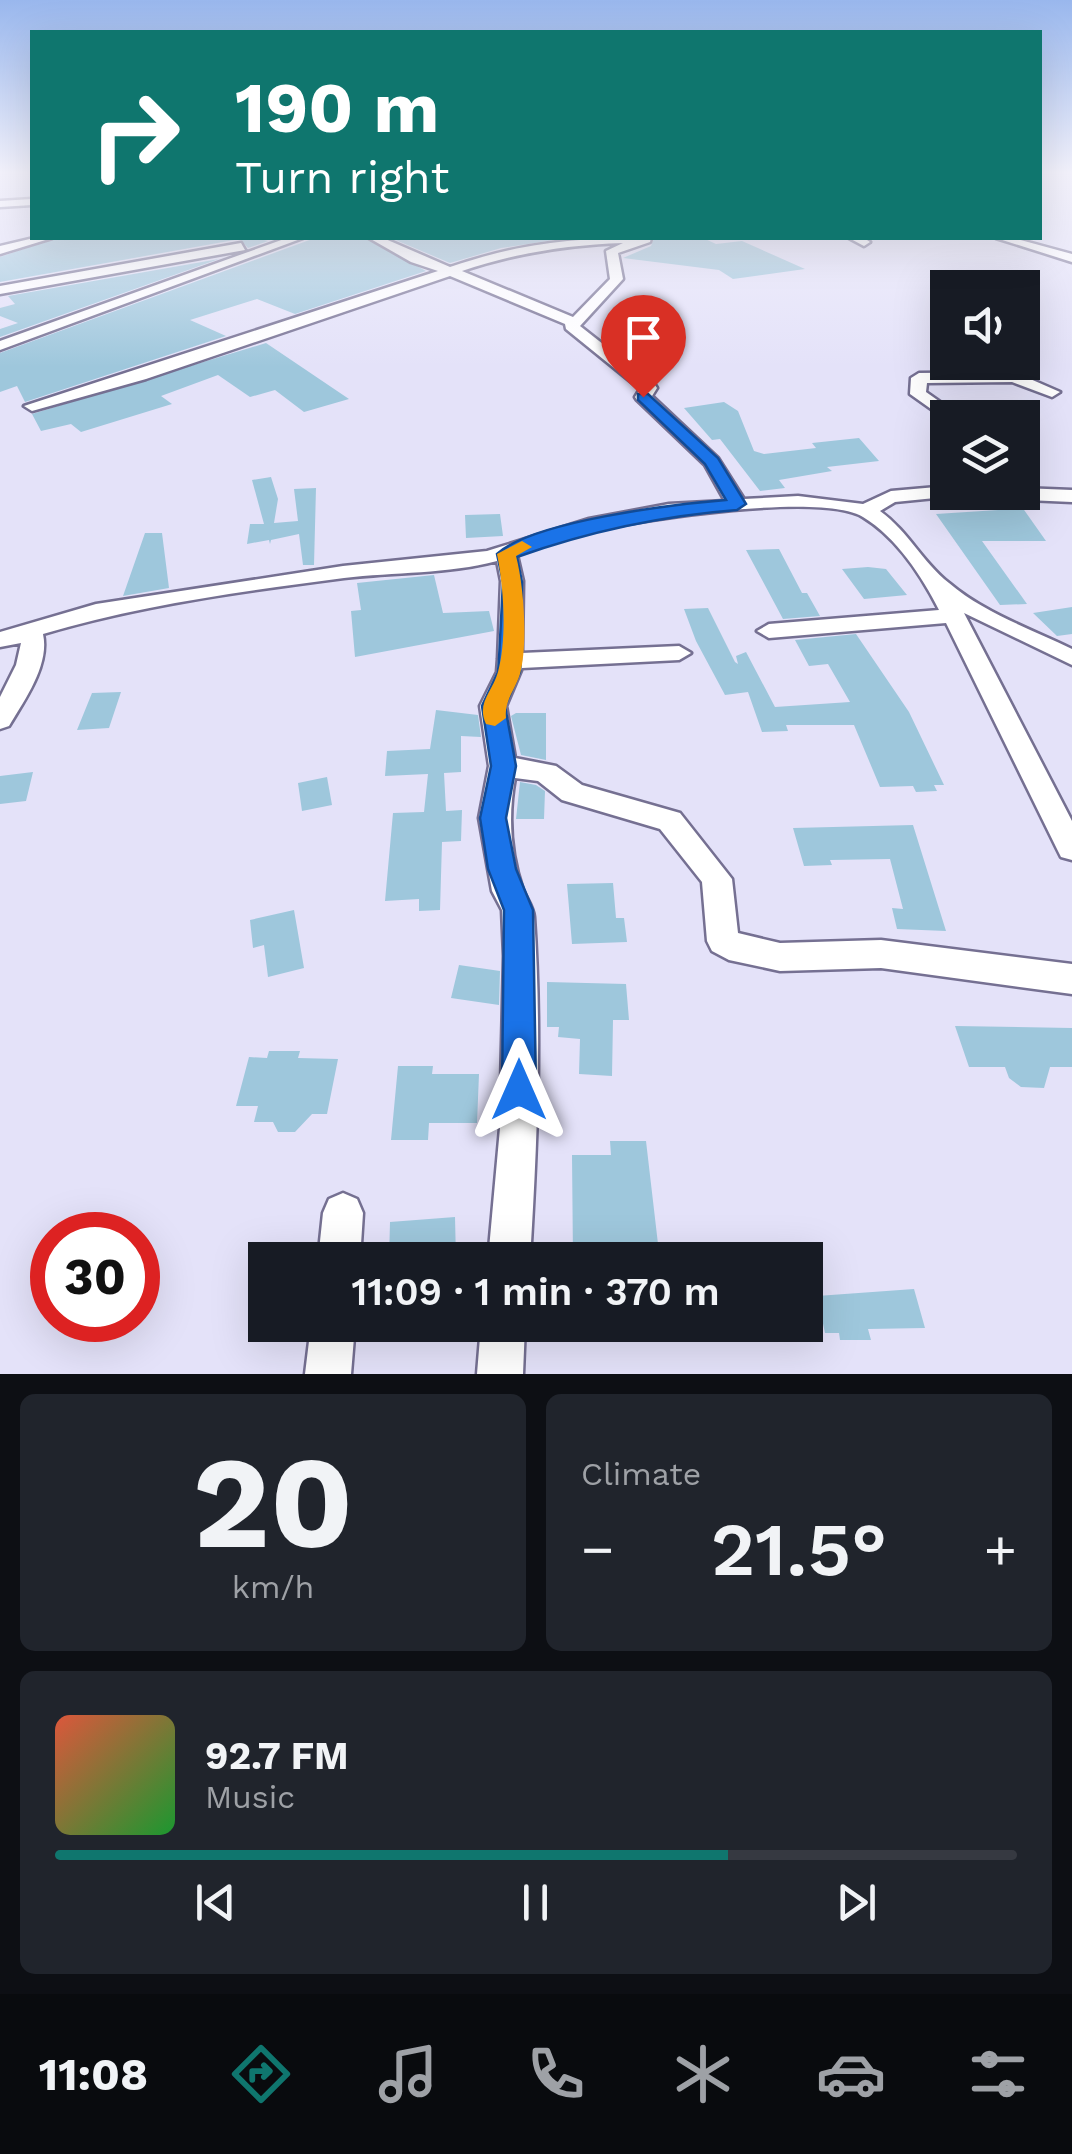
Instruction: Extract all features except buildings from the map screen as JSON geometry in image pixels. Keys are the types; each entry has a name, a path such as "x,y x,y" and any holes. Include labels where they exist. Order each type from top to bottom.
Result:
{"street":[{"path":"0,250 40,240"},
{"path":"0,290 285,240"},
{"path":"0,346 291,240"},
{"path":"379,240 574,323"},
{"path":"32,406 248,341 507,252 561,240"},
{"path":"646,240 612,251 617,279 571,326 649,388 643,397 712,462 737,504"},
{"path":"1009,240 1072,258"},
{"path":"930,402 918,394 919,378 1014,377 1052,392"},
{"path":"1040,490 1072,496"},
{"path":"866,510 890,497 930,494"},
{"path":"0,640 82,614 166,599 506,554 589,525 669,510 798,502 866,510 896,532 939,587 1072,849"},
{"path":"506,554 512,582 510,659 509,672 494,706 504,766 494,833 508,891 518,910 520,956 519,1128 510,1242"},
{"path":"939,587 979,613 1071,657"},
{"path":"769,631 953,616"},
{"path":"0,720 32,658 36,643 31,632"},
{"path":"510,659 532,662 679,653"},
{"path":"504,766 546,772 572,792 670,822 717,880 723,941 740,952 794,957 874,954 1072,979"},
{"path":"341,1242 344,1213"}],"slow traffic":[{"path":"495,718 494,706 509,672 512,582 506,554 522,547"}],"route":[{"path":"519,1090 518,910 508,891 496,848 493,818 504,766 498,754 494,706 509,672 510,659 512,582 506,554 589,525 669,510 737,504 712,462 643,397"}]}
